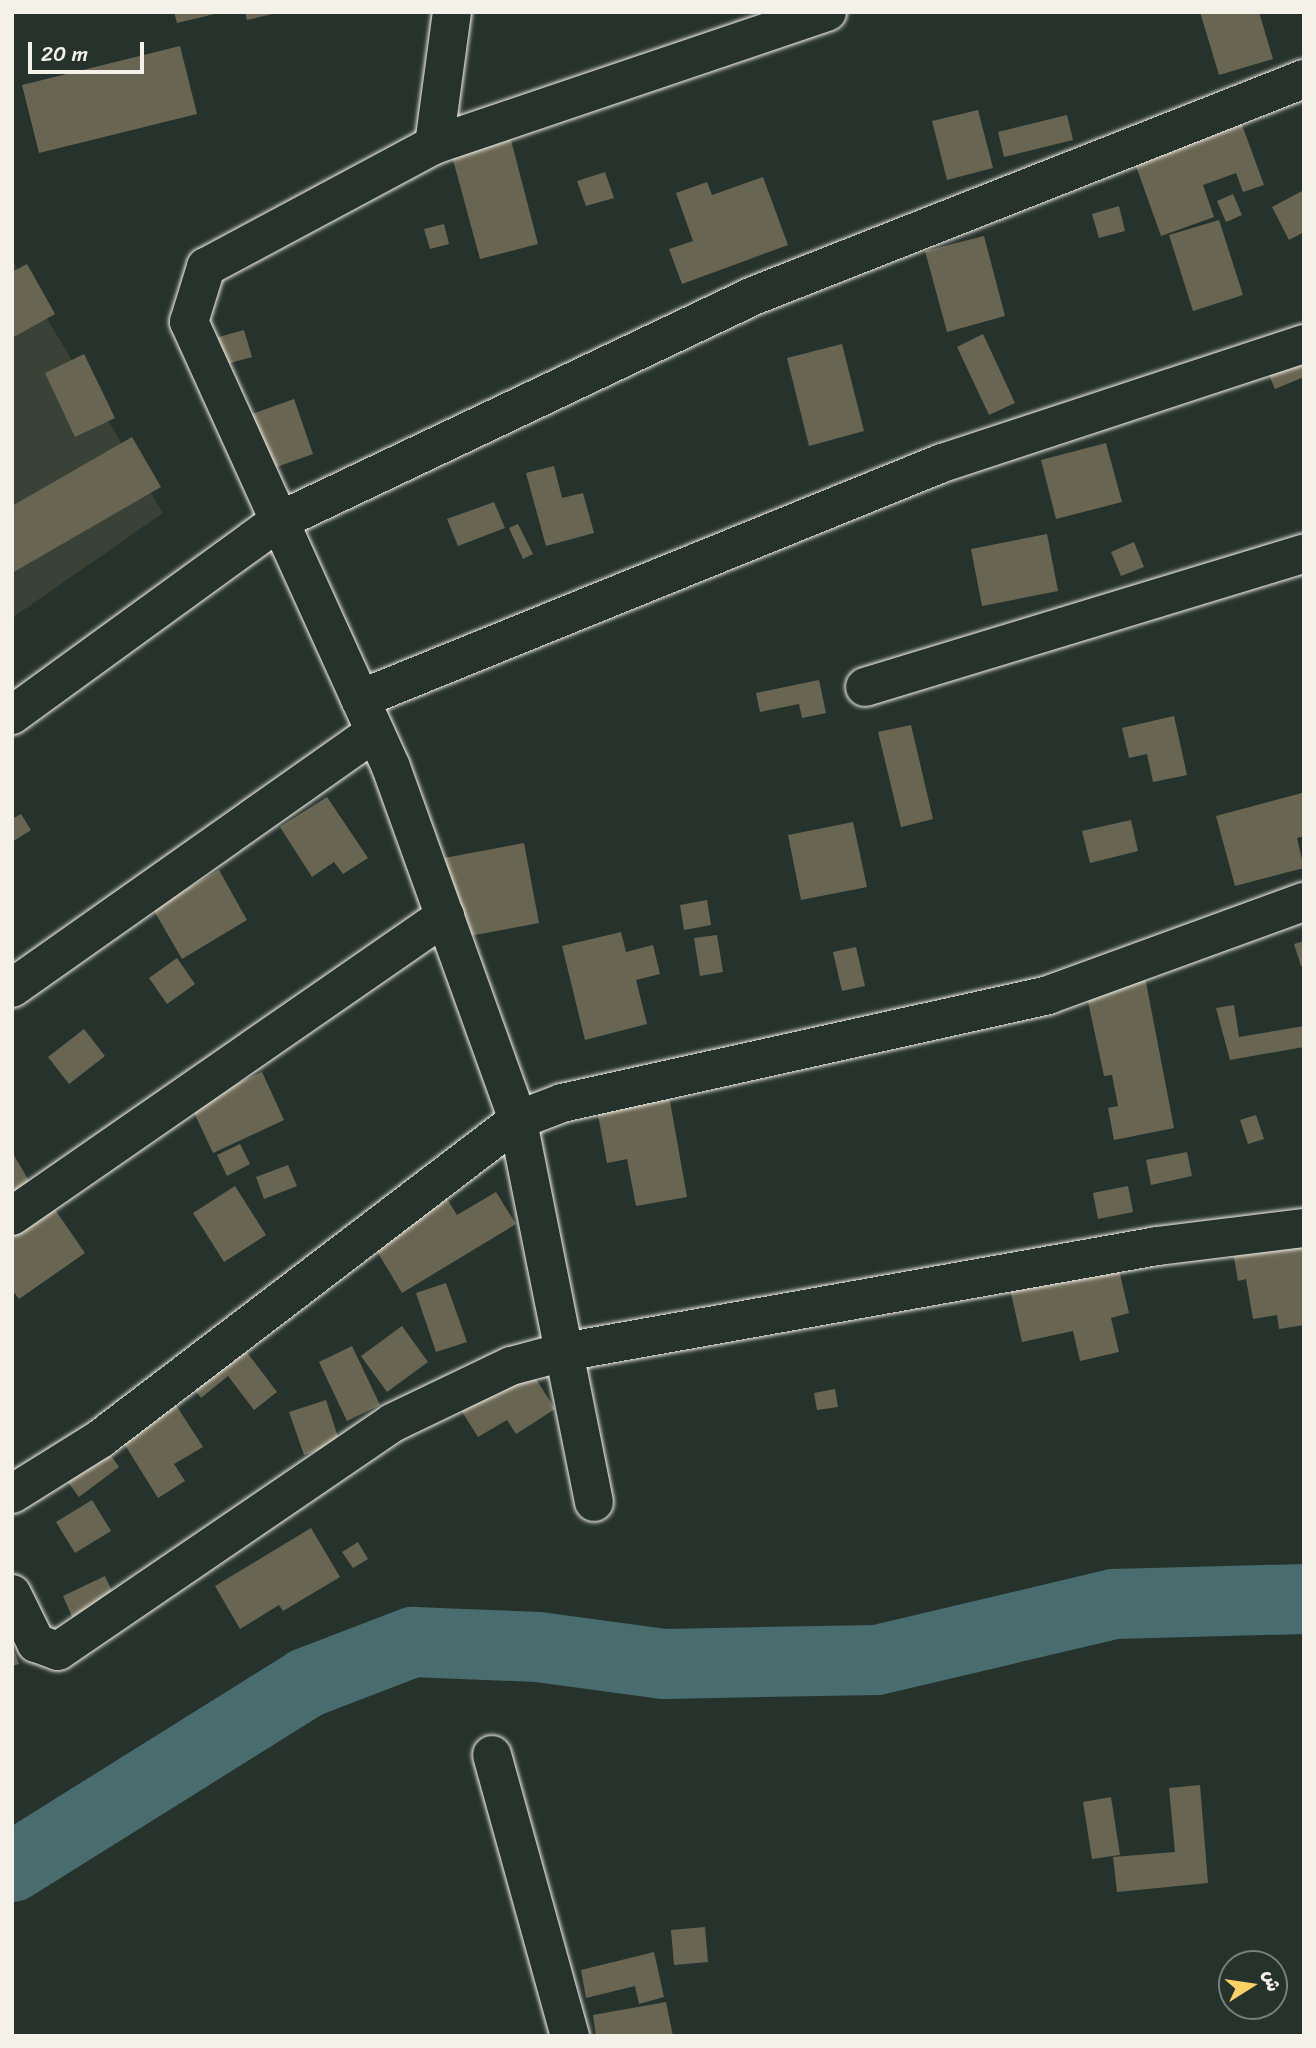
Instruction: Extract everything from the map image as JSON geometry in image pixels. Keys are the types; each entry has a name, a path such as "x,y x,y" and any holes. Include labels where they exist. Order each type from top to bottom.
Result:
{"street":[{"path":"434,145 452,12"},
{"path":"594,1502 517,1120 445,916 367,715 189,322 205,267 434,145 827,12"},
{"path":"12,715 279,521 753,296 1304,79"},
{"path":"12,988 367,715 942,463 1304,344"},
{"path":"865,687 1304,554"},
{"path":"12,1494 100,1439 517,1120 562,1103 1048,995 1304,901"},
{"path":"12,1216 445,916"},
{"path":"12,1594 36,1643 58,1651 392,1423 512,1366 564,1352 1157,1247 1304,1227"},
{"path":"492,1755 570,2036"}],"shaded area":[{"path":"12,260 163,513 12,618"}],"building":[{"path":"174,12 219,12 219,13 177,23"},
{"path":"245,12 277,12 277,13 247,20"},
{"path":"1200,12 1259,12 1273,59 1219,75"},
{"path":"180,46 197,114 39,153 22,85"},
{"path":"978,110 993,168 947,180 932,121"},
{"path":"1238,114 1264,185 1243,192 1236,173 1203,185 1214,217 1161,236 1131,152"},
{"path":"1067,115 1073,140 1004,157 998,132"},
{"path":"511,140 538,244 480,259 452,156"},
{"path":"605,172 614,198 586,206 577,181"},
{"path":"763,177 788,245 682,284 669,249 693,241 676,193 707,182 712,195"},
{"path":"1304,190 1304,232 1289,240 1272,207"},
{"path":"1233,194 1242,215 1226,222 1217,201"},
{"path":"1119,206 1125,231 1099,238 1092,214"},
{"path":"1219,220 1243,295 1193,311 1169,235"},
{"path":"444,224 449,244 430,249 424,229"},
{"path":"984,236 1005,316 947,332 925,251"},
{"path":"27,264 55,314 12,338 12,272"},
{"path":"244,330 252,357 212,368 204,341"},
{"path":"983,334 1015,403 989,415 957,347"},
{"path":"842,344 864,431 809,446 787,358"},
{"path":"1304,352 1304,377 1275,389 1266,368"},
{"path":"84,354 115,418 75,437 45,373"},
{"path":"294,399 313,454 260,473 241,418"},
{"path":"132,437 161,487 12,573 12,506"},
{"path":"1106,443 1122,502 1056,519 1041,460"},
{"path":"554,466 562,498 583,493 594,533 546,546 526,473"},
{"path":"494,502 505,528 458,546 447,519"},
{"path":"518,524 533,554 523,559 509,528"},
{"path":"1047,534 1058,591 982,606 971,549"},
{"path":"1134,542 1144,567 1121,576 1111,552"},
{"path":"819,680 826,713 802,718 799,704 760,712 756,693"},
{"path":"1174,716 1187,775 1153,782 1147,754 1129,758 1122,728"},
{"path":"911,725 933,819 901,827 878,732"},
{"path":"1302,793 1304,836 1297,838 1304,868 1235,886 1216,816"},
{"path":"327,797 368,858 343,874 334,862 312,877 280,827"},
{"path":"21,814 31,830 12,842 12,819"},
{"path":"1131,820 1138,851 1090,863 1082,831"},
{"path":"853,822 867,887 801,900 788,835"},
{"path":"524,843 539,923 459,938 444,858"},
{"path":"219,870 247,920 182,959 153,909"},
{"path":"707,900 711,925 684,930 680,905"},
{"path":"621,932 626,952 653,945 660,974 636,980 647,1024 585,1040 562,946"},
{"path":"717,935 723,972 700,976 694,938"},
{"path":"1304,941 1304,966 1301,966 1294,944"},
{"path":"856,947 865,986 842,991 833,952"},
{"path":"177,958 195,984 167,1004 149,978"},
{"path":"1144,972 1174,1128 1114,1140 1108,1108 1118,1106 1112,1075 1104,1076 1084,983"},
{"path":"1234,1005 1239,1037 1304,1026 1304,1047 1230,1060 1216,1008"},
{"path":"84,1029 105,1056 69,1084 48,1057"},
{"path":"262,1072 284,1120 213,1153 191,1106"},
{"path":"666,1079 687,1197 636,1206 627,1159 607,1163 594,1093"},
{"path":"1256,1115 1264,1139 1248,1144 1240,1120"},
{"path":"240,1144 250,1164 227,1176 217,1155"},
{"path":"12,1152 32,1186 12,1198"},
{"path":"1187,1152 1192,1176 1151,1185 1146,1160"},
{"path":"288,1165 297,1186 264,1199 256,1177"},
{"path":"235,1186 266,1235 224,1262 193,1213"},
{"path":"1128,1186 1133,1212 1098,1219 1093,1193"},
{"path":"496,1192 516,1224 402,1293 369,1238 444,1194 457,1215"},
{"path":"51,1204 85,1253 19,1299 12,1290 12,1231"},
{"path":"1304,1233 1304,1325 1279,1329 1277,1315 1253,1319 1246,1279 1238,1281 1232,1246"},
{"path":"1117,1261 1129,1313 1111,1318 1119,1352 1080,1361 1073,1331 1022,1342 1010,1289"},
{"path":"446,1283 467,1342 436,1352 416,1293"},
{"path":"402,1326 428,1362 387,1392 361,1356"},
{"path":"352,1346 380,1405 347,1421 319,1362"},
{"path":"246,1351 277,1392 254,1410 228,1376 201,1398 195,1390"},
{"path":"524,1360 555,1409 516,1434 507,1420 478,1437 456,1402"},
{"path":"835,1389 838,1407 817,1410 814,1393"},
{"path":"326,1400 340,1443 304,1455 289,1412"},
{"path":"174,1402 203,1447 174,1464 185,1481 158,1498 120,1437"},
{"path":"105,1447 119,1467 79,1497 64,1477"},
{"path":"92,1500 111,1531 75,1553 56,1522"},
{"path":"311,1528 340,1577 283,1611 279,1605 240,1629 215,1586"},
{"path":"358,1542 368,1559 353,1568 342,1552"},
{"path":"105,1576 116,1600 74,1621 63,1596"},
{"path":"12,1644 19,1664 12,1666"},
{"path":"1200,1785 1208,1883 1117,1892 1113,1857 1175,1852 1169,1788"},
{"path":"1111,1797 1120,1855 1092,1859 1083,1802"},
{"path":"705,1927 708,1962 674,1965 671,1930"},
{"path":"654,1952 664,1997 639,2004 635,1986 586,1998 581,1970"},
{"path":"666,2002 673,2036 596,2036 593,2015"}],"waterway":[{"path":"12,1867 306,1683 413,1642 538,1647 664,1664 877,1660 1114,1604 1304,1599"}]}
